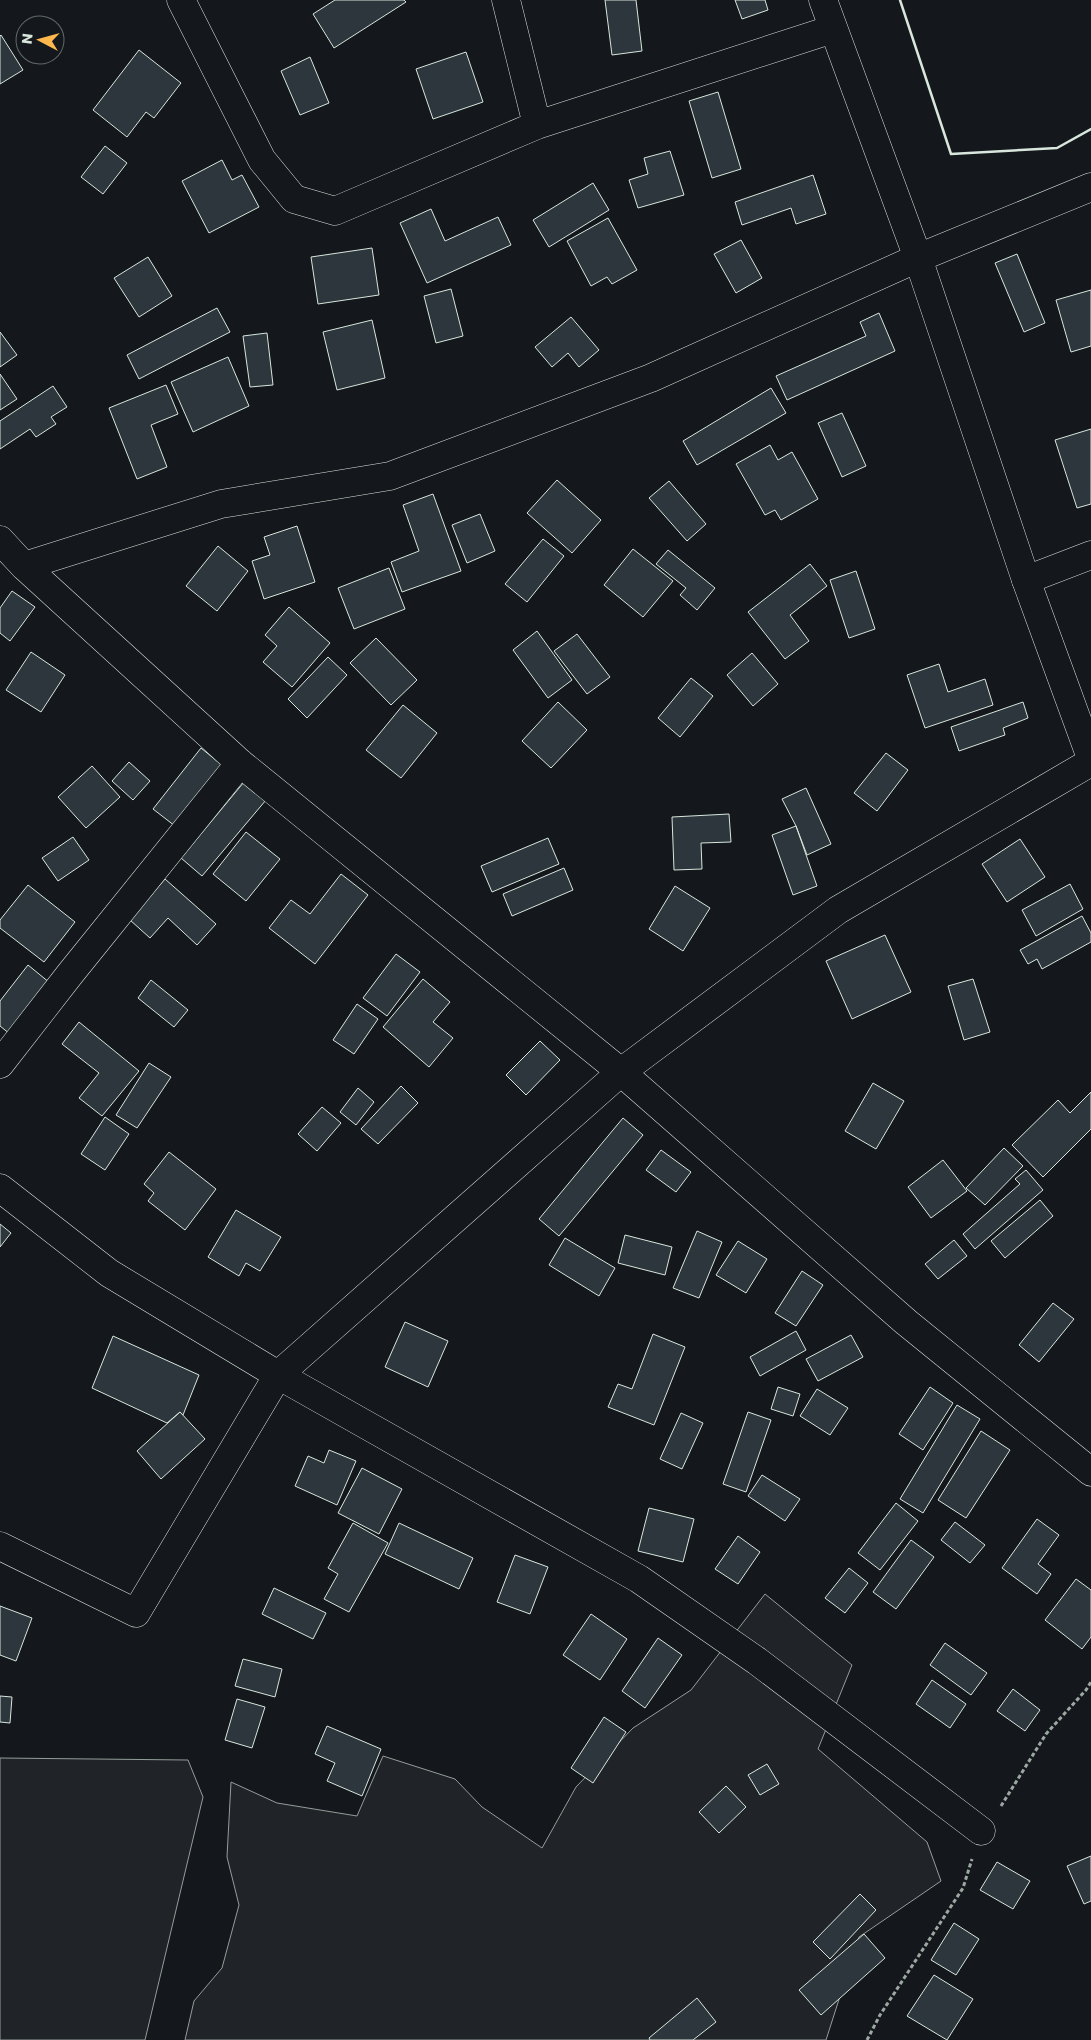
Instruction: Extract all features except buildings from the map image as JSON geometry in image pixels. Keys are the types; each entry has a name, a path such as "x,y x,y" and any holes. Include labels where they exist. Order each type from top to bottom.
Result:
{"street":[{"path":"181,0 262,160 294,199 335,211 537,125 833,29"},
{"path":"506,0 537,125"},
{"path":"823,0 918,258 1026,580 1091,758"},
{"path":"24,566 221,504 390,476 651,378 918,258 1091,187"},
{"path":"0,540 24,566 240,763 621,1072 906,1322 1091,1472"},
{"path":"1026,580 1091,555"},
{"path":"0,1546 136,1613 278,1375 621,1072 838,910 1091,762"},
{"path":"0,1064 240,763"},
{"path":"0,1188 109,1273 278,1375 639,1579 757,1662 981,1831"}],"shaded area":[{"path":"765,1594 852,1665 818,1749 927,1842 941,1881 859,1937 826,2040 185,2040 194,2001 222,1968 239,1905 227,1857 231,1782 277,1803 357,1816 383,1756 455,1779 482,1807 542,1848 576,1787 633,1728 691,1690"},
{"path":"0,1758 188,1760 203,1797 145,2040 0,2040"}],"wall":[{"path":"900,0 951,154 1057,148 1091,129"}]}
